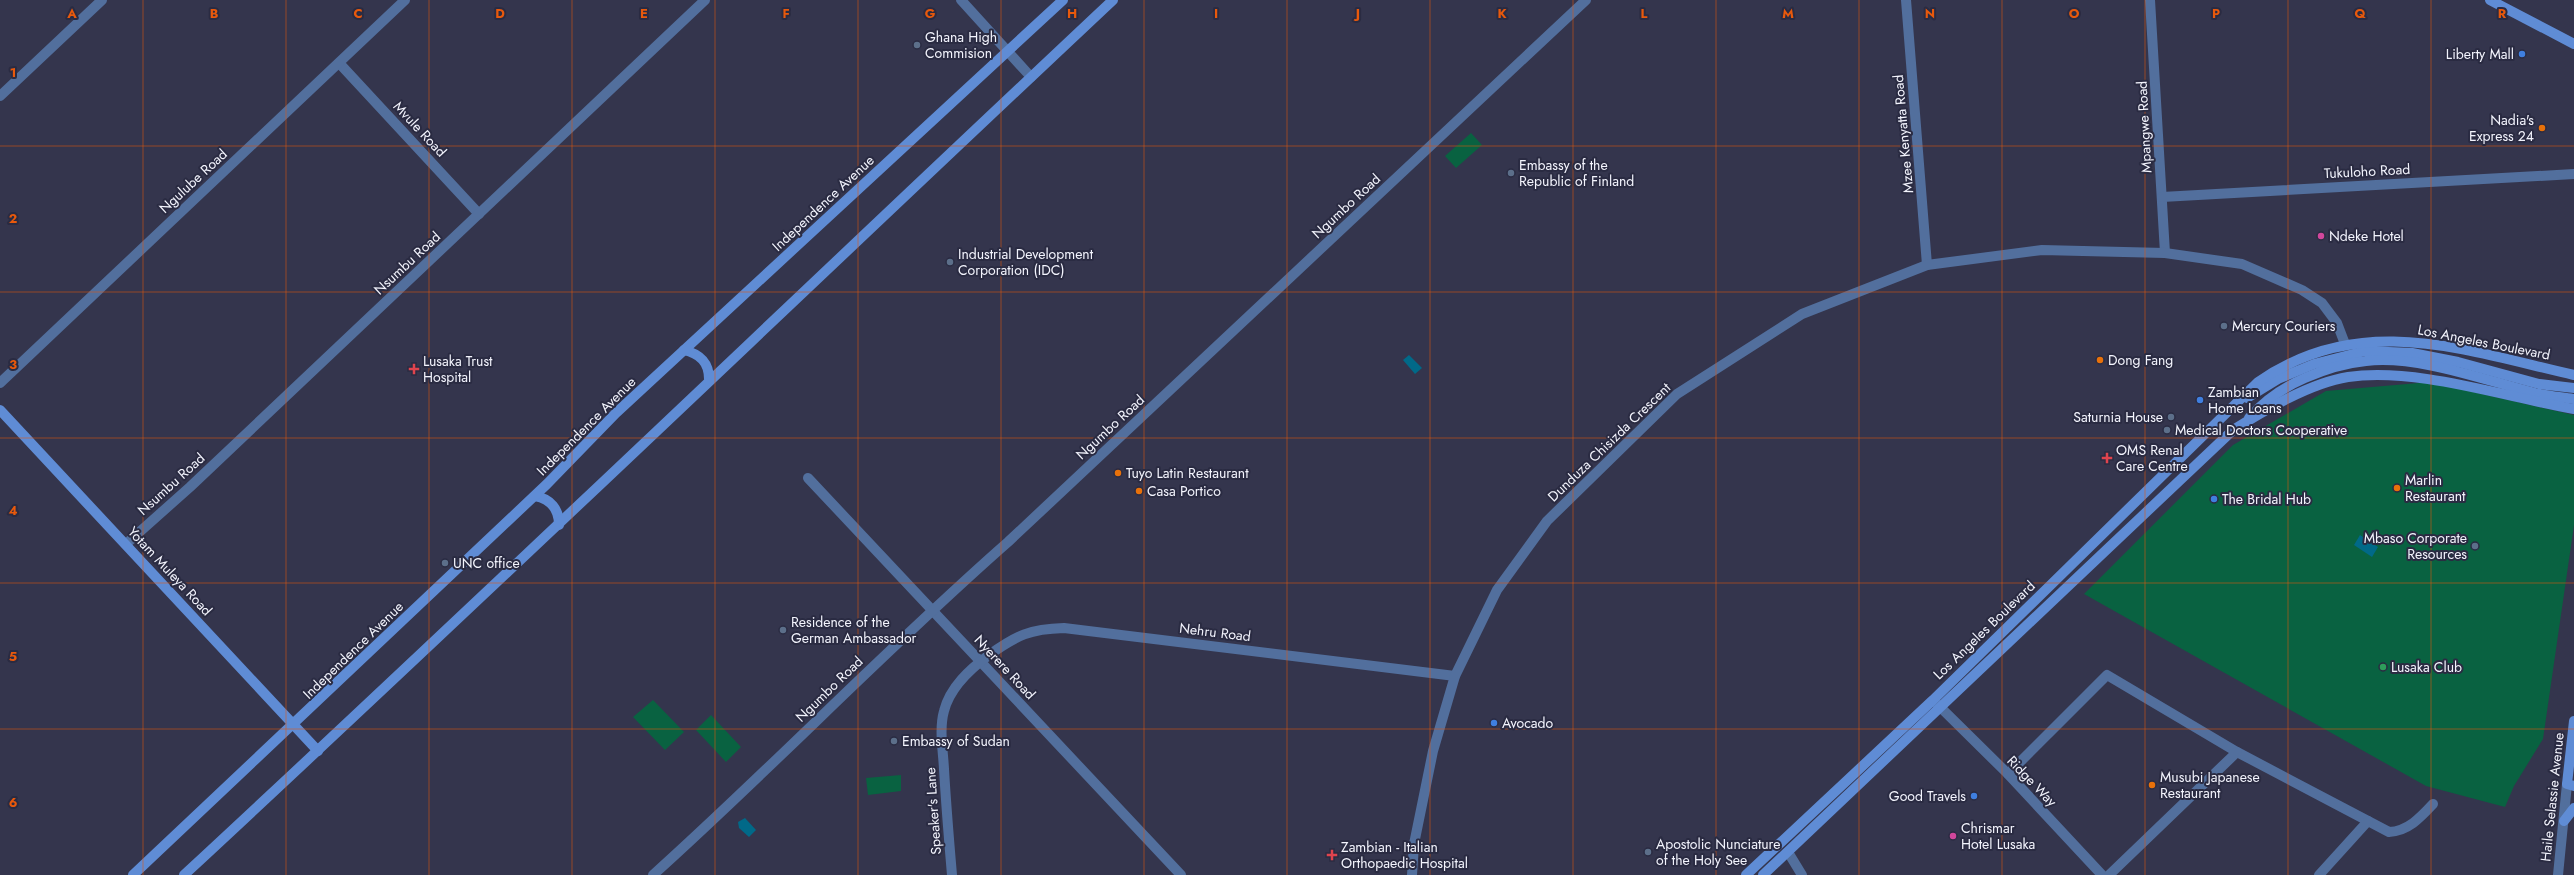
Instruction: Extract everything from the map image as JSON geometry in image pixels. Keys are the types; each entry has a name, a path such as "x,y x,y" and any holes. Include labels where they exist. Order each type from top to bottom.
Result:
{"main road":[{"name":"Independence Avenue","path":"133,875 548,484 616,413 1063,0"},
{"path":"184,875 572,513 709,379 1113,0"},
{"path":"2490,0 2574,44"},
{"path":"697,338 703,358 708,363 722,367"},
{"name":"Los Angeles Boulevard","path":"1746,875 1933,700 2258,382 2282,366 2303,356 2345,344 2394,341 2436,344 2574,375"},
{"path":"684,350 698,355 703,359 709,372 709,379"},
{"name":"Los Angeles Boulevard","path":"2238,403 2278,379 2314,364 2365,351 2412,353 2458,362 2539,384 2574,388"},
{"name":"Los Angeles Boulevard","path":"2246,421 2261,404 2283,388 2317,373 2366,360 2412,362 2457,371 2537,393 2574,399"},
{"name":"Los Angeles Boulevard","path":"1763,875 2233,430 2246,421 2310,388 2347,377 2384,374 2423,378 2574,410"},
{"name":"Yotam Muleya Road","path":"0,410 318,750"},
{"path":"548,484 550,498 553,504 565,512 572,513"},
{"path":"535,496 548,500 554,505 559,518 559,525"},
{"name":"Haile Selassie Avenue","path":"2570,785 2574,721"},
{"path":"2571,750 2574,760"},
{"path":"2564,821 2574,808"}],"street":[{"path":"0,96 102,0"},
{"name":"Ngulube Road","path":"0,383 340,64 405,0"},
{"name":"Nsumbu Road","path":"126,544 190,487 705,0"},
{"path":"961,0 1031,77"},
{"name":"Ngumbo Road","path":"654,875 783,754 931,609 1008,542 1586,0"},
{"name":"Mzee Kenyatta Road","path":"1906,0 1927,265"},
{"name":"Mpangwe Road","path":"2150,0 2165,253"},
{"name":"Mvule Road","path":"340,64 479,214"},
{"name":"Tukuloho Road","path":"2162,197 2574,174"},
{"name":"Dunduza Chisizda Crescent","path":"1412,875 1422,797 1433,751 1456,676 1497,590 1547,521 1677,394 1802,314 1927,265 2042,250 2165,253 2242,264 2302,290 2322,303 2337,323 2345,344"},
{"name":"Nyerere Road","path":"808,478 1181,875"},
{"name":"Nehru Road","path":"980,662 1022,634 1040,629 1064,628 1456,676"},
{"name":"Speaker's Lane","path":"952,875 942,725 944,710 950,695 961,679 980,662"},
{"path":"2008,774 2106,675 2237,752 2388,832 2401,832 2421,817 2433,804"},
{"name":"Ridge Way","path":"1933,700 2008,774 2102,875"},
{"path":"2109,875 2237,752"},
{"name":"Haile Selassie Avenue","path":"2558,875 2570,785"},
{"path":"2320,875 2368,821"},
{"path":"1788,852 1802,875"}],"green space":[{"path":"1471,133 1482,145 1456,168 1445,156"},
{"name":"Lusaka Club","path":"2430,382 2574,415 2574,525 2543,739 2514,786 2505,807 2426,786 2084,594 2233,445 2326,391"},
{"path":"653,700 684,732 665,750 633,717"},
{"path":"711,715 741,747 726,762 696,730"},
{"path":"901,775 901,791 868,795 866,778"}],"water":[{"path":"1409,355 1422,368 1415,374 1403,360"},
{"path":"2360,535 2378,547 2372,557 2354,545"},
{"path":"745,818 756,830 749,837 739,828 738,822"}],"place":[{"name":"Ghana High Commision","path":"917,45"},
{"name":"Liberty Mall","path":"2522,54"},
{"name":"Nadia's Express 24","path":"2542,128"},
{"name":"Embassy of the Republic of Finland","path":"1511,173"},
{"name":"Ndeke Hotel","path":"2321,236"},
{"name":"Industrial Development Corporation (IDC)","path":"950,262"},
{"name":"Mercury Couriers","path":"2224,326"},
{"name":"Dong Fang","path":"2100,360"},
{"name":"Lusaka Trust Hospital","path":"414,369"},
{"name":"Zambian Home Loans","path":"2200,400"},
{"name":"Saturnia House","path":"2171,417"},
{"name":"Medical Doctors Cooperative","path":"2167,430"},
{"name":"OMS Renal Care Centre","path":"2107,458"},
{"name":"Tuyo Latin Restaurant","path":"1118,473"},
{"name":"Marlin Restaurant","path":"2397,488"},
{"name":"Casa Portico","path":"1139,491"},
{"name":"The Bridal Hub","path":"2214,499"},
{"name":"Mbaso Corporate Resources","path":"2475,546"},
{"name":"UNC office","path":"445,563"},
{"name":"Residence of the German Ambassador","path":"783,630"},
{"name":"Lusaka Club","path":"2383,667"},
{"name":"Avocado","path":"1494,723"},
{"name":"Embassy of Sudan","path":"894,741"},
{"name":"Musubi Japanese Restaurant","path":"2152,785"},
{"name":"Good Travels","path":"1974,796"},
{"name":"Chrismar Hotel Lusaka","path":"1953,836"},
{"name":"Apostolic Nunciature of the Holy See","path":"1648,852"},
{"name":"Zambian - Italian Orthopaedic Hospital","path":"1332,855"}]}
